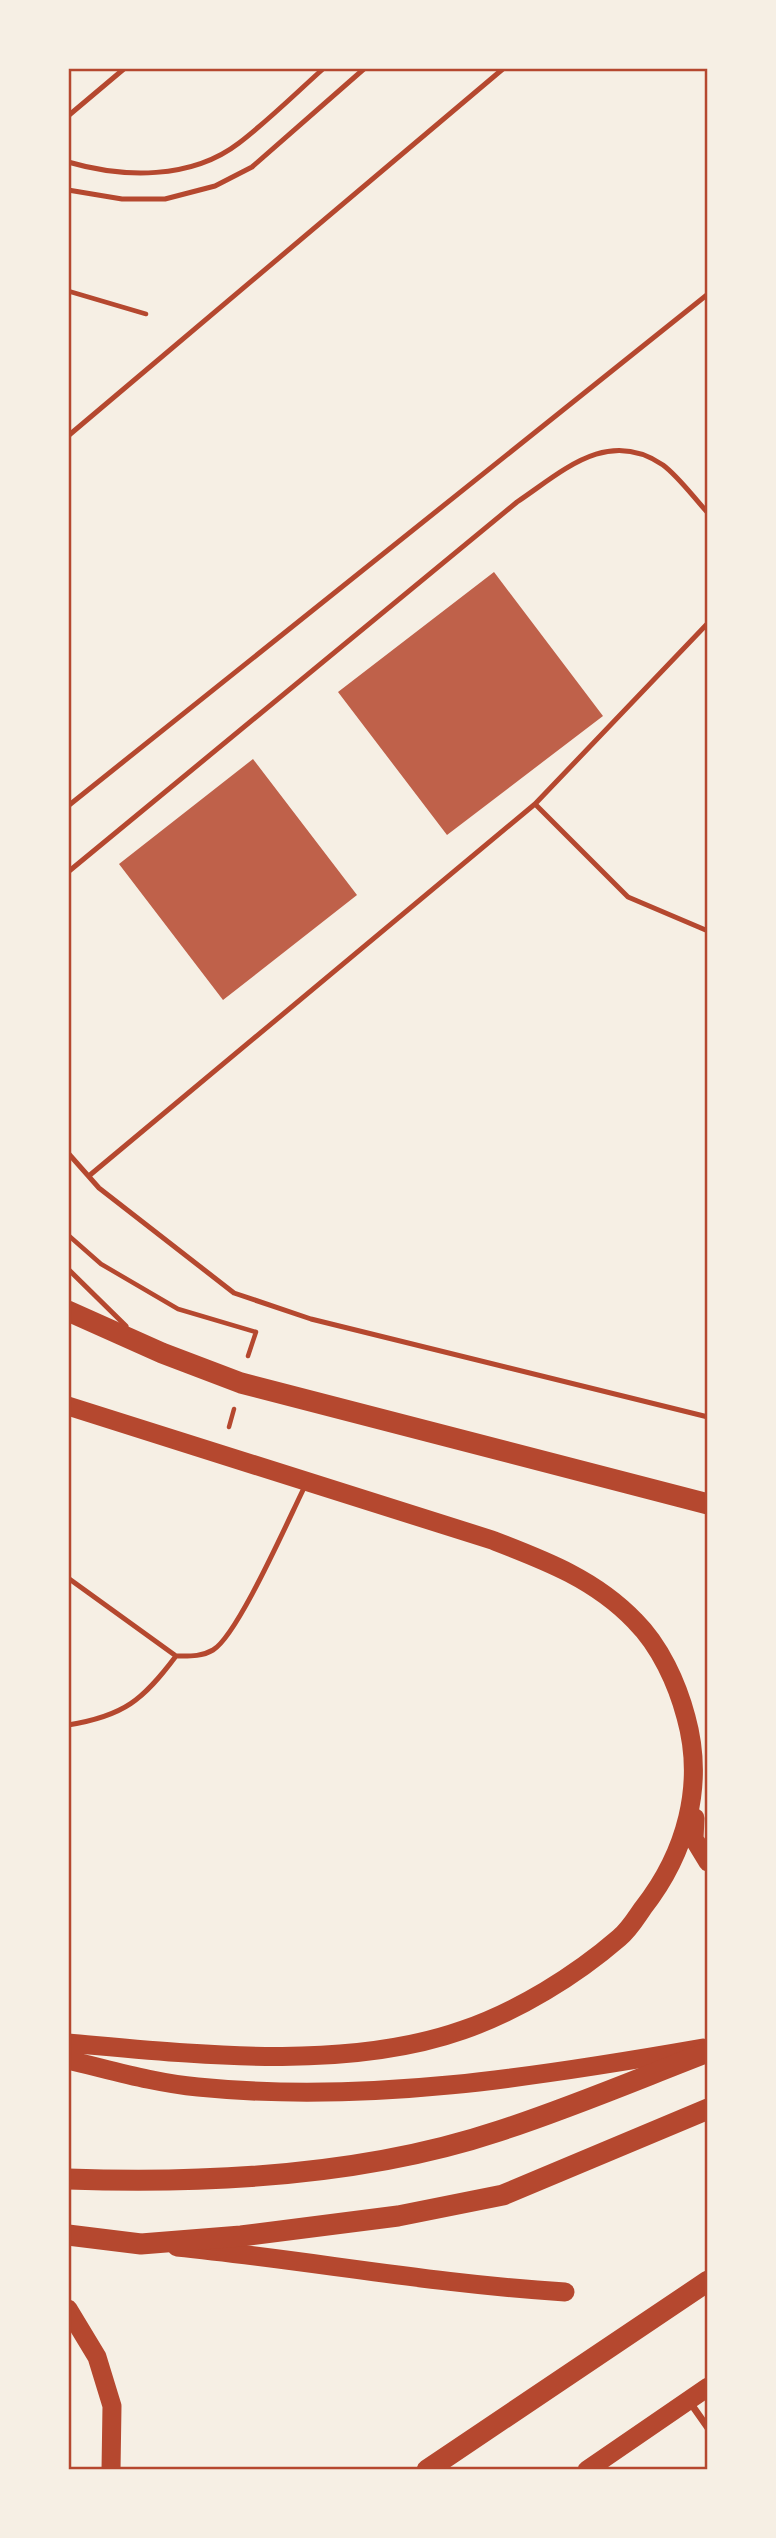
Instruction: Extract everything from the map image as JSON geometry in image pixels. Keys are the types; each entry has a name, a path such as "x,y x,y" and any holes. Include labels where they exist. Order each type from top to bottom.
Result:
{"highway":[{"path":"68,1311 162,1353 241,1383 708,1504"},
{"path":"68,1406 492,1540 552,1563 591,1583 636,1621 658,1652 680,1693 691,1735 696,1775 694,1839 708,1862"},
{"path":"68,2043 208,2055 293,2055 382,2049 464,2030 536,1997 621,1937 659,1888 682,1843 696,1775"},
{"path":"68,2060 196,2087 285,2092 403,2088 536,2077 708,2050"},
{"path":"68,2179 142,2182 261,2177 381,2160 497,2132 708,2050"},
{"path":"141,2244 241,2236 398,2216 503,2195 708,2109"},
{"path":"68,2235 317,2263 472,2286 565,2292"},
{"path":"427,2470 708,2281"},
{"path":"68,2309 97,2357 112,2406 111,2470"},
{"path":"587,2470 708,2387"}],"street":[{"path":"688,2400 708,2428"}],"lane":[{"path":"68,116 125,68"},
{"path":"68,162 126,175 164,172 203,161 237,145 324,68"},
{"path":"68,190 122,199 165,199 215,186 252,166 365,68"},
{"path":"68,436 504,68"},
{"path":"68,806 708,294"},
{"path":"68,872 517,502 585,456 629,450 640,455 663,466 708,513"},
{"path":"90,1175 535,804 708,623"},
{"path":"535,804 628,897 708,930"},
{"path":"68,1153 99,1188 234,1293 312,1319 708,1417"},
{"path":"68,1269 122,1324 162,1353"},
{"path":"68,1578 176,1656 197,1656 213,1650 224,1640 307,1483"},
{"path":"68,1725 98,1720 147,1693 176,1656"}],"path":[{"path":"68,291 146,314"}],"building":[{"path":"494,572 603,716 447,835 338,692"},
{"path":"253,759 357,895 223,1000 119,864"}]}
